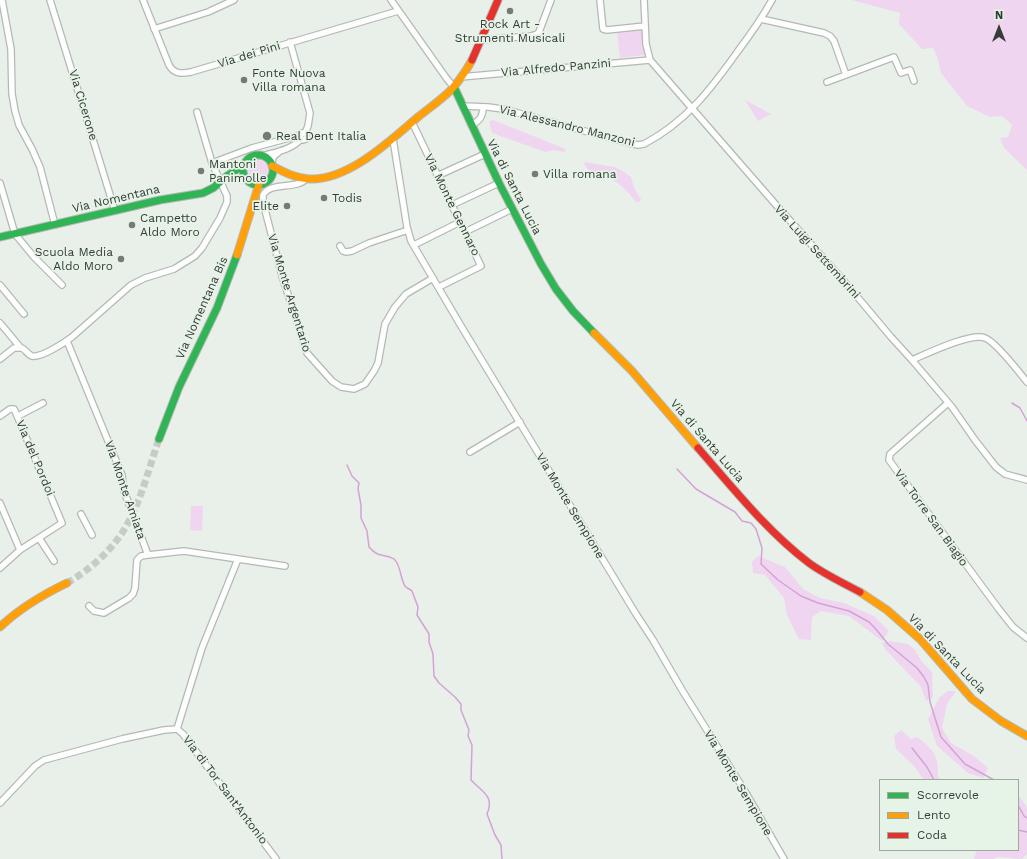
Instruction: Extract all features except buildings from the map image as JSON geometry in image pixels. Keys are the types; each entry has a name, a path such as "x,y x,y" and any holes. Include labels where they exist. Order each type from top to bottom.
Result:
{"street":[{"path":"2,0 11,49 14,111 19,125 40,168 55,225"},
{"name":"Via Cicerone","path":"50,0 115,211"},
{"name":"Via dei Pini","path":"143,0 170,67 173,71 180,74 398,11"},
{"path":"154,29 208,12 234,0"},
{"path":"390,0 454,87"},
{"path":"231,173 245,176 251,182 259,184 274,177 288,176 306,179 322,179 342,173 393,139 454,87 481,40 498,0"},
{"path":"481,40 531,36 537,34 551,0"},
{"path":"600,0 603,29 607,30 645,26"},
{"name":"Via Luigi Settembrini","path":"644,0 647,49 650,60 849,286 948,403 998,468 1002,472 1011,476 1027,480"},
{"name":"Via Alessandro Manzoni","path":"462,106 512,111 629,143 638,145 644,144 682,118 692,109 725,70 761,19 772,0"},
{"path":"761,19 824,33 830,36 834,40 846,75"},
{"path":"245,176 244,164 252,156 262,156 279,152 294,145 309,125 310,113 290,42"},
{"path":"827,82 894,57 901,73 910,70 914,81"},
{"name":"Via Alfredo Panzini","path":"461,77 650,60"},
{"name":"Via di Santa Lucia","path":"454,87 512,209 544,270 564,300 632,371 730,485 764,522 792,549 810,564 860,592 888,610 920,639 972,699 997,718 1027,736"},
{"path":"472,125 480,118 483,113 483,107"},
{"path":"0,323 20,347 24,348 30,355 37,356 67,341 128,287 141,280 174,269 199,252 222,215 227,202 227,196 212,163 197,112"},
{"name":"Via Monte Gennaro","path":"412,122 481,266 438,287"},
{"path":"212,163 254,147 302,136"},
{"name":"Via Monte Sempione","path":"393,139 408,230 414,245 682,690 742,786 784,859"},
{"path":"272,165 274,156 279,152"},
{"path":"437,176 485,154"},
{"path":"262,156 270,160 272,165 273,171 269,179"},
{"name":"Via Nomentana","path":"0,237 163,200 203,193 213,188 244,164"},
{"path":"272,165 288,176"},
{"name":"Via Monte Argentario","path":"306,179 301,183 267,190 263,195 263,202 282,276 307,353 334,382 342,388 351,389 365,384 378,363 385,324 395,307 408,293 433,278"},
{"path":"0,183 14,234 62,286"},
{"path":"452,205 499,183"},
{"name":"Via Nomentana Bis","path":"159,439 178,387 217,308 240,245 259,184"},
{"path":"465,232 512,209"},
{"path":"414,245 460,222"},
{"path":"340,246 343,251 351,252 369,243 408,230"},
{"path":"0,285 24,314"},
{"path":"912,360 971,337 982,337 993,345 1027,382"},
{"name":"Via Monte Amiata","path":"67,341 122,475 124,491 148,555 186,551 285,566"},
{"path":"0,359 12,349 20,347"},
{"name":"Via Torre San Biagio","path":"948,403 890,454 889,460 998,608 1013,627 1027,638"},
{"path":"18,416 43,404"},
{"name":"Via del Pordoi","path":"0,416 9,409 12,408 15,410 62,523 39,538"},
{"path":"470,452 520,422"},
{"path":"0,503 20,550"},
{"path":"81,514 92,535"},
{"path":"0,568 20,550 39,538 54,561"},
{"path":"89,606 94,611 104,613 132,596 135,588 136,562 138,558 148,555"},
{"path":"177,729 202,648 238,559"},
{"path":"0,627 28,603 67,583"},
{"name":"Via di Tor Sant'Antonio","path":"0,803 35,766 44,760 122,739 164,730 177,729 183,734 276,859"}],"shaded area":[{"path":"852,0 1027,0 1027,170 1004,148 1000,138 1008,137 1012,125 1002,116 990,117 967,106 941,73 937,56 933,48 922,49 899,24 900,13"},
{"path":"643,28 645,55 620,58 617,31"},
{"path":"745,100 771,114 758,121"},
{"path":"493,120 566,149 564,152 554,150 545,152 492,133 490,121"},
{"path":"254,160 262,160 268,166 268,174 262,180 254,180 248,174 248,166"},
{"path":"585,162 614,167 631,177 634,188 641,199 640,202 636,202 627,191 609,177 589,171 584,164"},
{"path":"191,506 203,506 202,531 190,530"},
{"path":"758,556 785,567 803,589 820,598 844,603 874,616 889,631 882,641 849,616 821,611 812,617 811,640 799,639 787,615 784,598 765,575 753,573 752,562"},
{"path":"890,641 908,644 915,650 922,662 932,672 933,697 926,701 921,687 885,649 882,643"},
{"path":"948,691 956,691 947,704 942,728 951,743 974,756 988,768 983,778 968,773 937,746 928,719 939,698"},
{"path":"901,730 911,739 917,737 927,745 936,758 940,779 923,779 914,766 896,749 894,736"},
{"path":"1019,796 1027,807 1027,854 1022,859 997,857 994,859 974,859 977,851 1019,851"}],"waterway":[{"path":"1012,403 1020,408 1027,421"},
{"path":"347,465 352,476 359,483 358,489 361,505 361,518 367,531 369,547 376,553 391,557 396,562 405,586 412,591 418,607 417,615 429,634 429,642 433,654 434,676 439,683 461,704 461,710 469,730 468,736 472,745 471,780 488,798 489,808 487,814 495,835 501,845 502,859"},
{"path":"677,469 696,489 735,512 742,521 751,523 756,529 762,548 761,564 778,580 801,596 818,603 849,611 869,622 888,644 917,668 928,685 930,702 941,737 965,764 992,779"},
{"path":"912,748 927,767 933,779"},
{"path":"1019,807 1024,816 1027,818"},
{"path":"1019,830 1027,832"}],"tunnel":[{"path":"67,583 77,577 104,555 126,527 139,498 159,439"}],"traffic: fast":[{"path":"454,87 499,183 541,264 556,289 573,311 594,333"},
{"path":"258,155 268,160 273,170 268,180 258,185 248,180 243,170 248,160 258,155"},
{"path":"0,237 160,200 203,193 213,188 245,164"},
{"path":"159,439 179,387 217,308 237,255"}],"traffic: slow":[{"path":"272,166 294,176 309,179 324,178 339,174 353,167 381,148 447,94 460,79 472,60"},
{"path":"237,255 259,184"},
{"path":"594,333 632,371 698,448"},
{"path":"0,627 32,602 67,583"},
{"path":"860,592 887,610 920,639 972,699 1001,721 1027,736"}],"traffic: jam":[{"path":"472,60 498,0"},
{"path":"698,448 751,508 794,551 821,571 860,592"}],"place":[{"name":"Rock Art - Strumenti Musicali","path":"510,11"},
{"name":"Fonte Nuova Villa romana","path":"244,80"},
{"name":"Real Dent Italia","path":"267,136"},
{"name":"Mantoni Panimolle","path":"201,171"},
{"name":"Villa romana","path":"535,174"},
{"name":"Todis","path":"324,198"},
{"name":"Elite","path":"287,206"},
{"name":"Campetto Aldo Moro","path":"132,225"},
{"name":"Scuola Media Aldo Moro","path":"121,259"}]}
